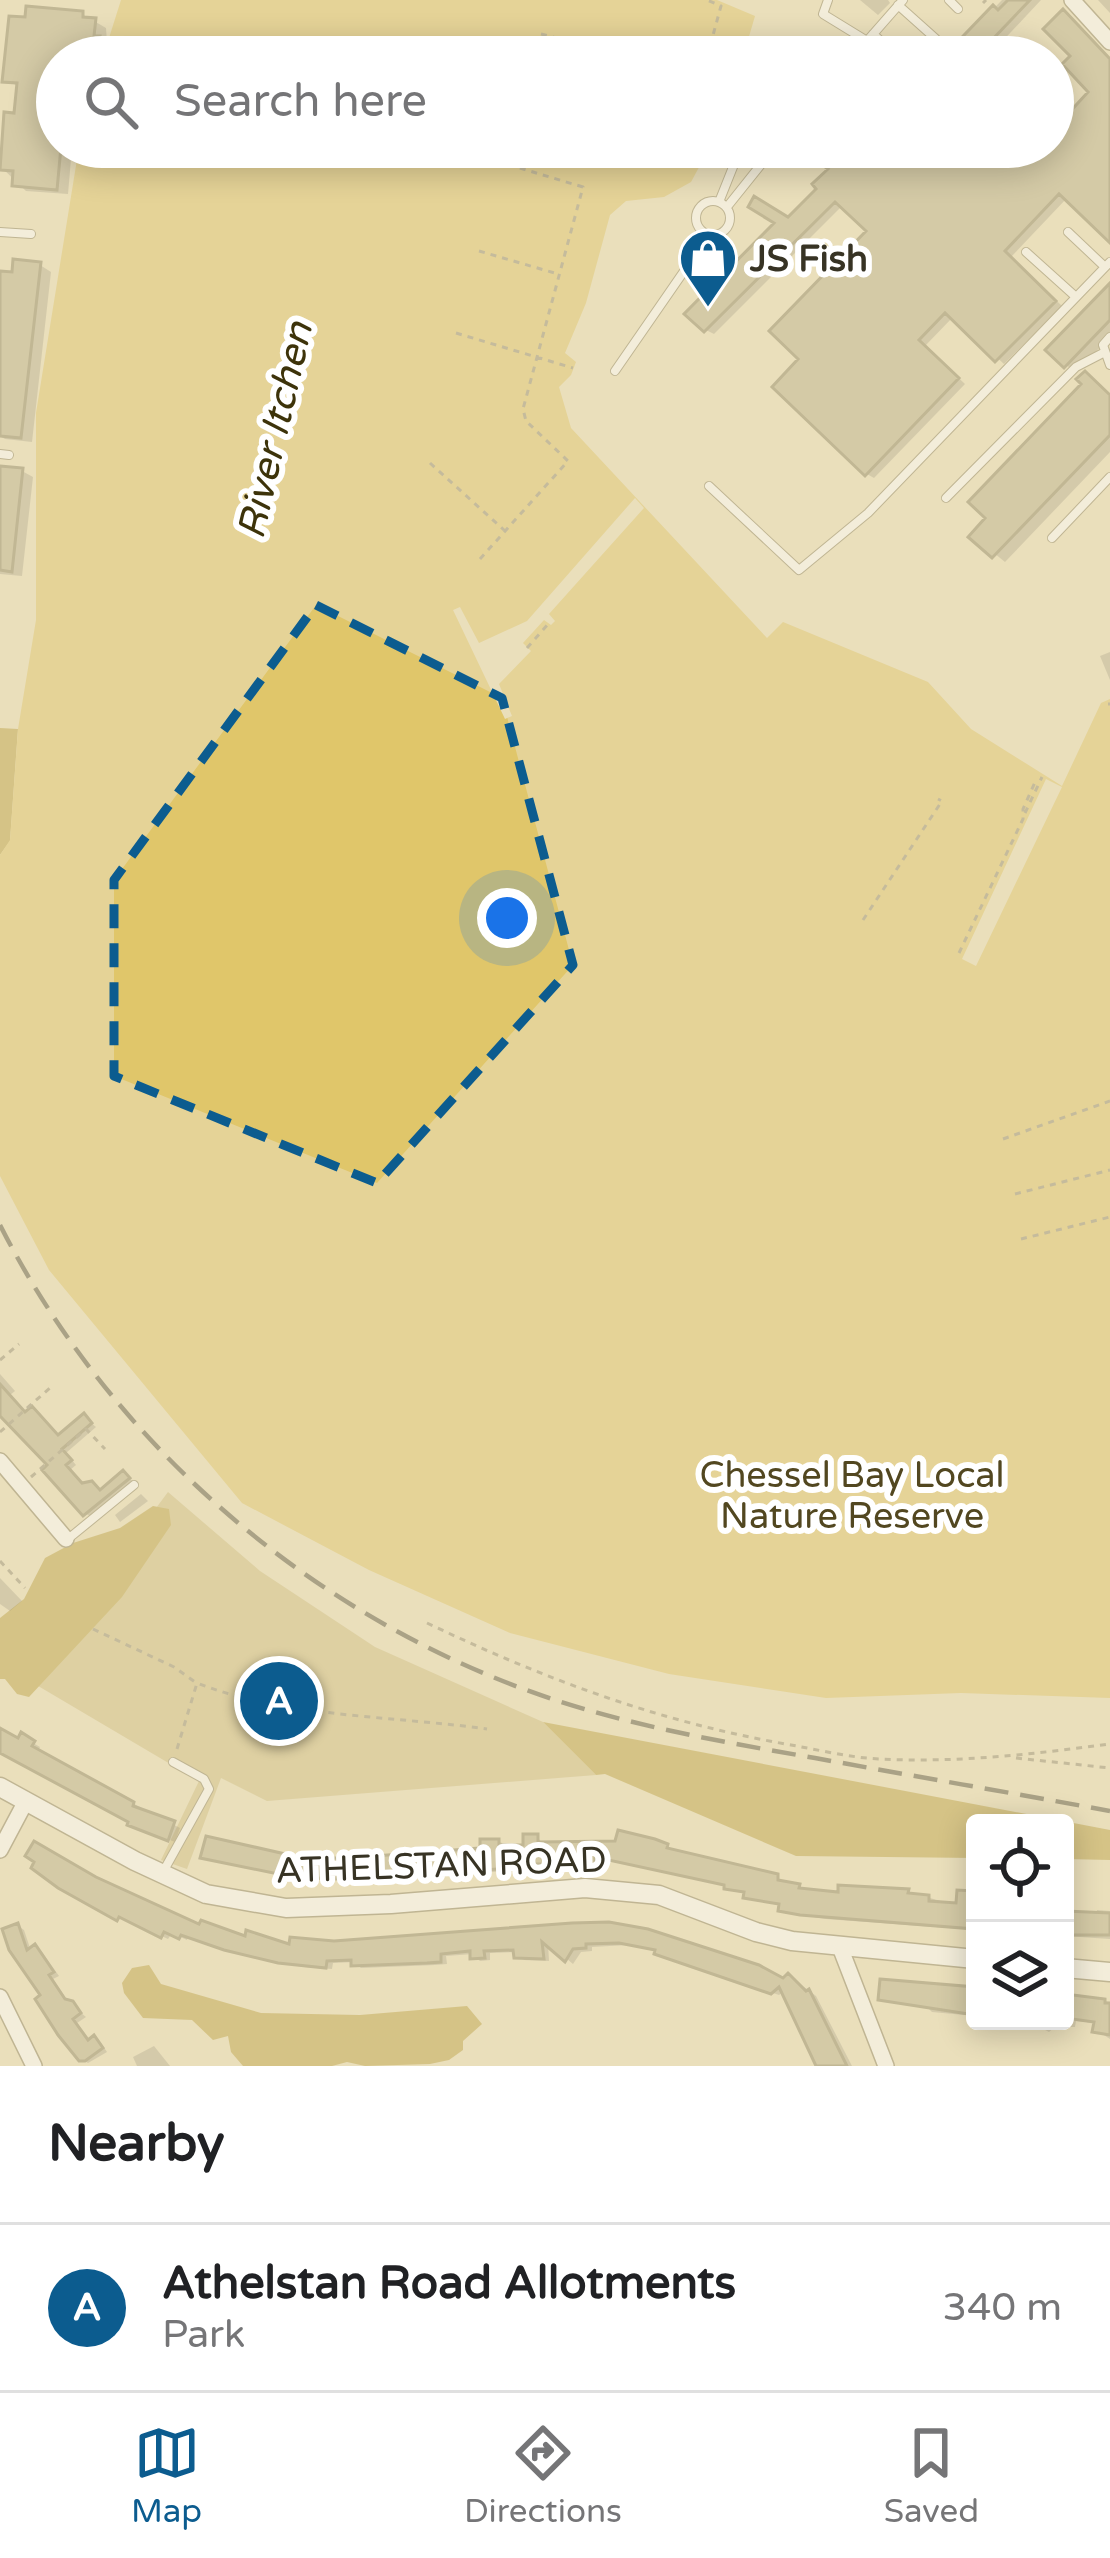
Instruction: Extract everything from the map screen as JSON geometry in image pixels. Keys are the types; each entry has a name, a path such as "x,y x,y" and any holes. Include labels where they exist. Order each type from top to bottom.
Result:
{"street":[{"path":"1072,0 1110,41"},
{"path":"0,1461 66,1539"},
{"name":"ATHELSTAN ROAD","path":"0,1786 206,1894 286,1908 585,1888 658,1894 756,1933 966,1959"},
{"path":"0,1850 26,1801"},
{"path":"840,1946 886,2066"},
{"path":"1074,1969 1110,1972"},
{"path":"0,1997 34,2066"}],"lane":[{"path":"828,0 823,14 866,36"},
{"path":"949,0 958,9"},
{"path":"872,36 901,3 933,36"},
{"path":"723,204 705,203 697,214 698,227 709,235 728,228 731,217 723,204 734,168"},
{"path":"723,204 756,168"},
{"path":"0,232 31,234"},
{"path":"709,486 799,570 868,512 1108,264 1068,232"},
{"path":"615,370 709,235"},
{"path":"1026,252 1076,297"},
{"path":"1110,338 1103,345 1110,364"},
{"path":"946,498 1076,367 1105,352"},
{"path":"1052,538 1110,477"},
{"path":"66,1539 134,1485"},
{"path":"162,1874 209,1789 204,1779 173,1762"}],"path":[{"path":"707,0 722,6 713,36"},
{"path":"541,34 549,36"},
{"path":"480,559 568,460 526,421 523,409 584,187 520,168"},
{"path":"478,251 559,275"},
{"path":"456,333 574,368"},
{"path":"430,463 506,531"},
{"path":"527,648 549,623"},
{"path":"959,952 1039,778"},
{"path":"862,920 942,801 938,799"},
{"path":"1003,1139 1110,1101"},
{"path":"1015,1193 1110,1170"},
{"path":"1021,1239 1110,1217"},
{"path":"0,1360 19,1344"},
{"path":"0,1432 51,1387"},
{"path":"20,1486 86,1430 105,1449"},
{"path":"0,1562 25,1588"},
{"path":"427,1623 532,1672 718,1732 879,1759 1012,1758 1110,1768"},
{"path":"93,1629 236,1699 487,1729"},
{"path":"173,1762 197,1683"},
{"path":"1012,1758 1110,1744"}],"highlighted area":[{"path":"316,605 502,698 573,965 377,1183 114,1076 114,880"}],"shaded area":[{"path":"0,728 18,729 10,841 0,855"},
{"path":"168,1492 260,1571 375,1647 543,1722 596,1775 267,1801 221,1778 187,1869 161,1860 199,1781 28,1680"},
{"path":"153,1506 169,1509 171,1525 122,1597 29,1697 17,1694 0,1679 0,1618 24,1599 45,1558 120,1528"},
{"path":"543,1722 1026,1814 966,1814 966,1858 796,1856 605,1774 596,1775"},
{"path":"1074,1823 1110,1830 1110,1860 1074,1859"},
{"path":"149,1965 161,1984 261,2013 360,2015 467,2006 482,2024 463,2041 463,2050 449,2060 430,2064 243,2066 231,2052 228,2036 213,2040 192,2020 143,2018 122,1983 132,1968"}],"water":[{"path":"121,0 717,0 755,16 749,36 110,36"},
{"name":"River Itchen","path":"76,168 699,168 691,182 664,197 626,201 610,215 586,303 565,353 576,362 559,387 571,428 767,638 783,622 928,682 971,729 1062,786 1101,703 1110,699 1110,1698 961,1693 826,1698 669,1674 510,1633 369,1570 242,1503 49,1270 0,1176 0,855 10,840 18,729 36,620 36,413"}],"pier":[{"path":"635,498 644,508 549,614 555,621 551,625 544,620 523,643 531,651 499,684 512,716 505,719 453,610 460,607 479,643 527,621"},
{"path":"1046,779 1062,787 976,966 962,959"}],"building":[{"path":"1008,0 1030,0 996,36 963,36 993,5 998,10"},
{"path":"26,6 83,11 83,17 96,18 94,36 36,36 36,168 59,168 57,190 12,186 13,171 0,170 4,112 14,113 17,83 2,82 9,16 25,17"},
{"path":"1063,9 1110,59 1110,243 1059,194 1005,251 1056,301 995,362 945,313 919,340 959,378 865,476 772,387 798,359 769,331 866,231 835,202 704,332 684,314 774,223 748,207 754,196 788,217 816,189 812,184 827,168 1074,168 1074,107 1088,92 1074,77 1074,36 1050,36 1043,29"},
{"path":"13,259 41,262 21,438 0,436 0,271 12,272"},
{"path":"1110,283 1110,320 1064,368 1045,350"},
{"path":"1085,371 1110,395 1110,435 992,558 968,537 985,518 968,502 1081,384 1076,379"},
{"path":"0,466 23,468 12,572 0,570"},
{"path":"0,1384 25,1412 32,1406 58,1435 84,1413 92,1423 62,1449 72,1460 66,1465 82,1483 92,1481 100,1490 123,1470 130,1478 83,1516 42,1470 47,1465 0,1416"},
{"path":"0,1728 18,1738 21,1732 35,1741 32,1746 134,1802 133,1806 175,1821 168,1841 127,1825 0,1753"},
{"path":"618,1830 655,1839 668,1844 667,1848 778,1874 778,1880 800,1884 799,1888 838,1892 838,1885 909,1889 908,1893 929,1895 929,1901 956,1903 957,1890 966,1891 966,1928 778,1911 779,1904 743,1898 744,1892 724,1889 724,1885 595,1857 595,1864 514,1864 514,1868 339,1879 293,1877 200,1858 206,1836 303,1858 480,1848 480,1839 523,1845 523,1834 538,1834 538,1842 615,1841"},
{"path":"34,1841 96,1877 199,1924 201,1920 245,1936 246,1930 289,1944 290,1937 334,1941 572,1923 609,1922 648,1929 759,1965 783,1978 788,1973 809,1989 847,2066 816,2066 779,1987 771,1994 654,1954 655,1950 619,1943 586,1944 586,1948 573,1949 565,1962 542,1942 544,1959 514,1958 513,1950 484,1951 485,1958 470,1959 470,1951 441,1954 441,1962 427,1963 351,1966 351,1960 327,1961 326,1968 278,1963 181,1935 179,1939 164,1932 161,1938 119,1917 117,1921 31,1868 34,1862 25,1856"},
{"path":"1074,1911 1110,1913 1110,1935 1074,1935"},
{"path":"18,1923 27,1950 35,1944 65,1999 73,2001 81,2013 73,2019 88,2040 94,2035 103,2048 85,2061 79,2061 58,2035 35,1999 40,1995 9,1950 2,1929"},
{"path":"880,1979 966,1986 966,2014 878,2000"},
{"path":"1074,1995 1110,2003 1110,2035 1092,2032 1094,2022 1074,2019"}],"railway":[{"path":"0,1225 47,1307 102,1383 164,1453 232,1518 306,1575 386,1625 470,1667 558,1701 622,1719 1110,1811"}],"place":[{"name":"JS Fish","path":"708,309"},
{"name":"Athelstan Road Allotments","path":"279,1701"}],"park label":[{"name":"Chessel Bay Local Nature Reserve","path":"852,1494"}]}
